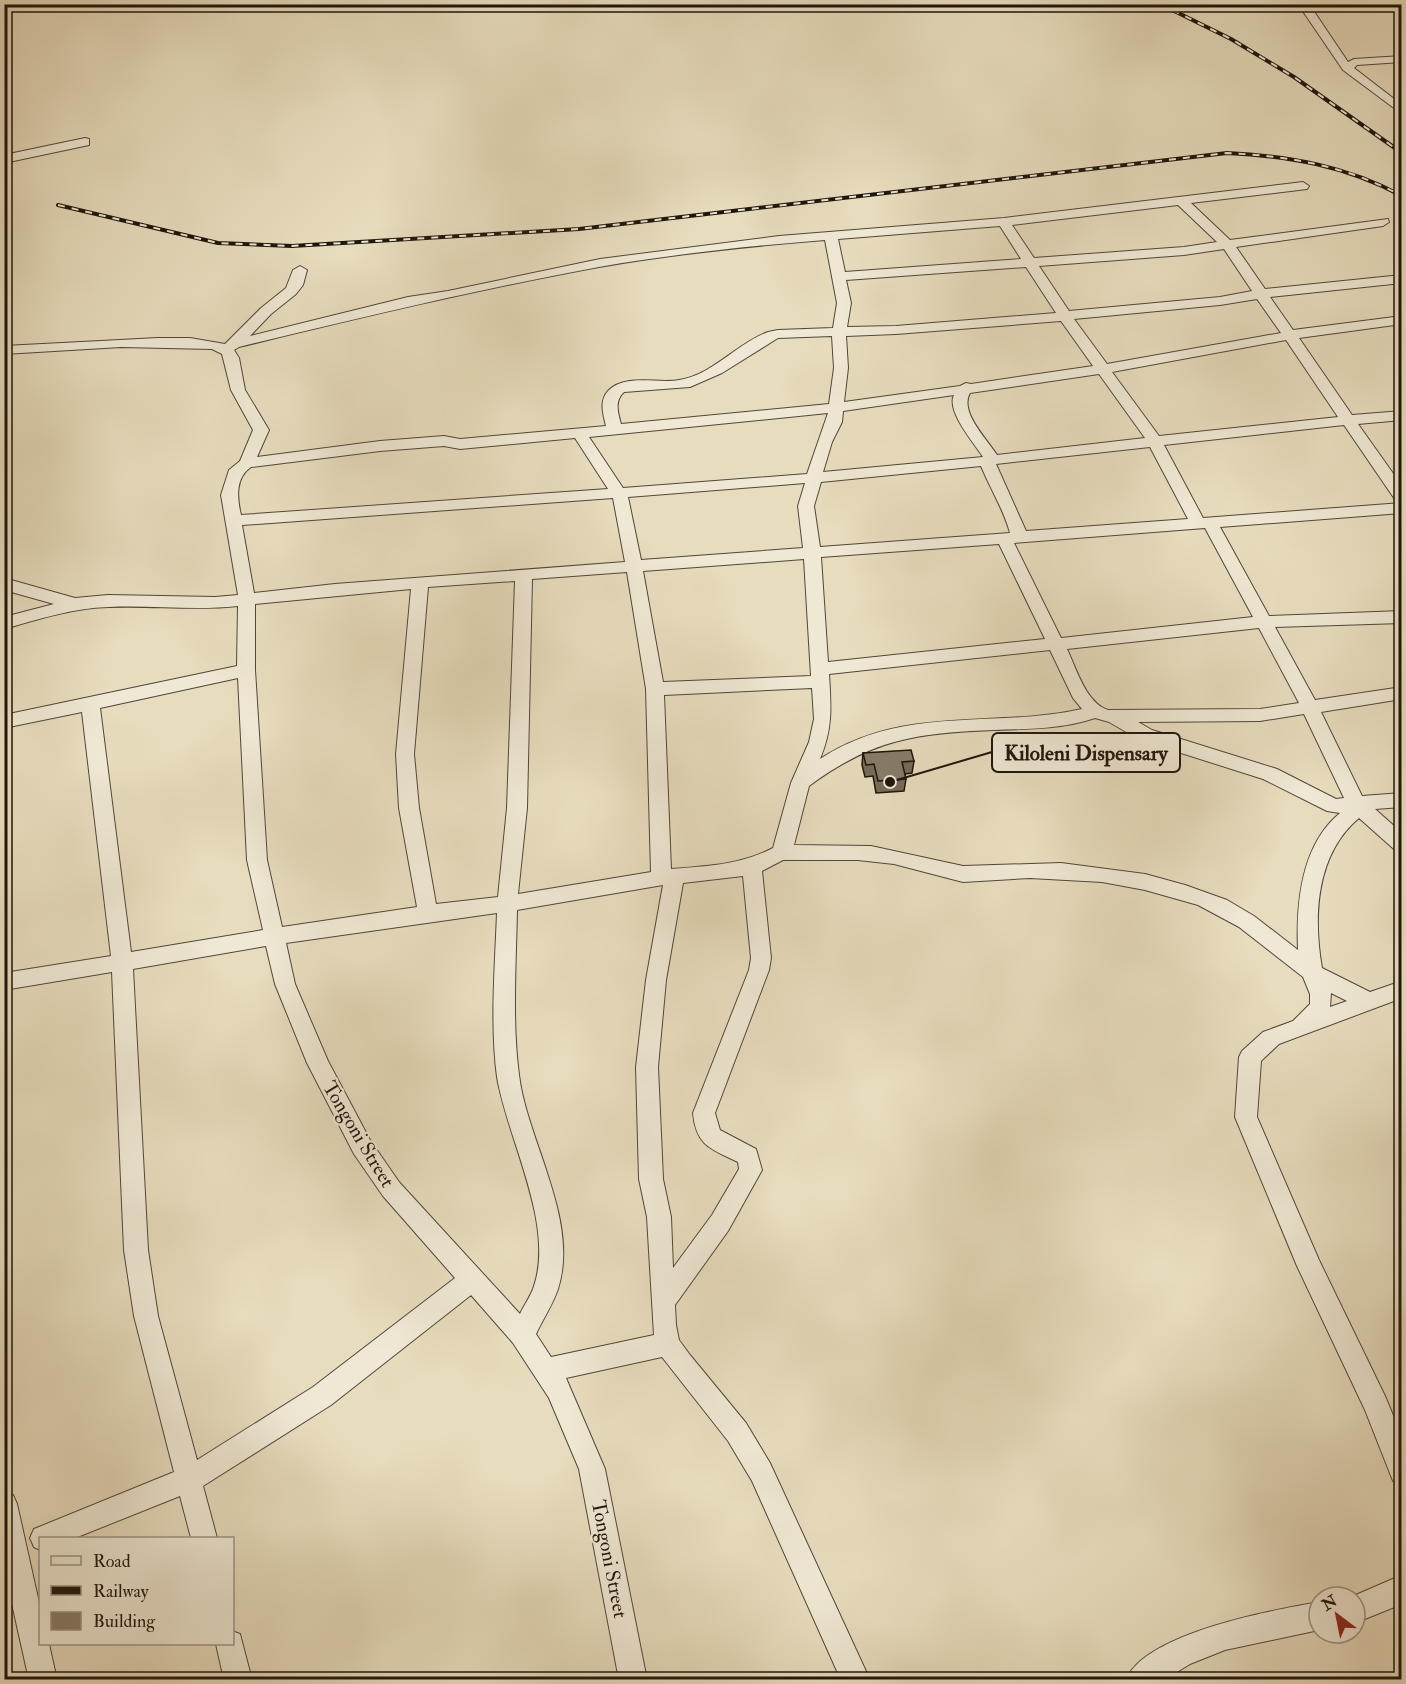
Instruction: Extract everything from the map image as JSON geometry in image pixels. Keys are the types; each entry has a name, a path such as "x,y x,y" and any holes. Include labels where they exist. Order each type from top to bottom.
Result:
{"street":[{"path":"1302,4 1322,31 1337,57 1347,68 1401,111"},
{"path":"1347,68 1354,62 1401,58"},
{"path":"4,159 85,142"},
{"path":"4,350 76,343 188,342 230,346 391,305 581,266 720,247 831,235 1004,222 1304,186"},
{"path":"1182,202 1228,246 1351,421 1401,498"},
{"path":"1004,222 1065,316 1155,442 1176,485 1204,523 1264,622 1310,707 1358,806 1401,844"},
{"path":"839,277 1228,246 1383,222"},
{"path":"780,853 785,843 800,783 822,730 823,719 812,552 806,506 824,442 834,422 841,368 839,332 844,303 831,235"},
{"path":"230,346 266,311 291,291 296,285 300,270"},
{"path":"615,430 610,410 612,397 617,392 641,385 686,384 716,371 769,336 814,331 896,330 1065,316 1220,301 1260,294 1401,279"},
{"path":"248,462 380,446 444,441 460,444 580,434 836,408 966,387 1103,369 1290,335 1401,320"},
{"name":"Tongoni Street","path":"230,346 238,389 261,430 248,462 237,471 229,495 247,600 246,670 257,860 285,984 318,1063 362,1147 391,1189 470,1281 522,1335 546,1370 570,1413 592,1469 633,1680"},
{"path":"966,387 959,399 960,410 990,461 999,492 1015,521 1012,537 1056,645 1082,698 1104,714 1146,735 1270,774 1334,806 1358,806 1401,800"},
{"path":"233,521 813,478 990,461 1401,415"},
{"path":"580,434 623,503 654,689 667,878 647,1067 651,1179 660,1228 663,1302 668,1344 681,1364 737,1432 761,1472 856,1680"},
{"path":"4,623 30,614 74,604 108,601 215,603 288,593 1401,508"},
{"path":"522,1335 546,1288 550,1254 540,1182 514,1105 508,1075 505,1008 507,904 517,808 524,575"},
{"path":"4,583 74,604"},
{"path":"420,584 405,754 409,808 428,913"},
{"path":"654,689 820,676 1056,645 1264,622 1401,617"},
{"path":"4,722 246,670"},
{"path":"800,783 845,752 886,737 935,726 1069,719 1104,714 1235,717 1286,712 1401,693"},
{"path":"90,704 122,962 136,1250 146,1316 204,1537"},
{"path":"1294,1030 1314,1014 1321,1004 1321,996 1312,973 1308,901 1313,872 1340,823 1358,806"},
{"path":"4,982 273,936 507,904 752,866 780,853 827,850 871,853 960,874 1051,870 1106,876 1159,886 1204,899 1228,910 1243,919 1312,973 1370,1001"},
{"path":"663,1302 720,1223 751,1170 748,1156 714,1139 707,1132 704,1127 704,1113 759,970 761,958 752,866"},
{"path":"1401,989 1271,1038 1250,1057 1246,1116 1309,1266 1376,1405 1401,1472"},
{"path":"47,1537 190,1479 321,1396 470,1281"},
{"path":"546,1370 668,1344"},
{"path":"4,1504 43,1680"},
{"path":"15,1550 39,1540"},
{"path":"1367,1604 1395,1593 1401,1588"},
{"path":"1140,1680 1156,1665 1194,1647 1259,1626 1307,1618"},
{"path":"230,1645 238,1680"}],"building":[{"path":"911,750 914,761 902,762 906,779 878,781 874,764 866,765 863,753"}],"railway":[{"path":"1160,4 1231,39 1294,77 1402,153"},
{"path":"58,205 218,243 292,246 579,229 1227,153 1317,164 1360,177 1402,196"}],"place":[{"name":"Kiloleni Dispensary","path":"890,782"}]}
